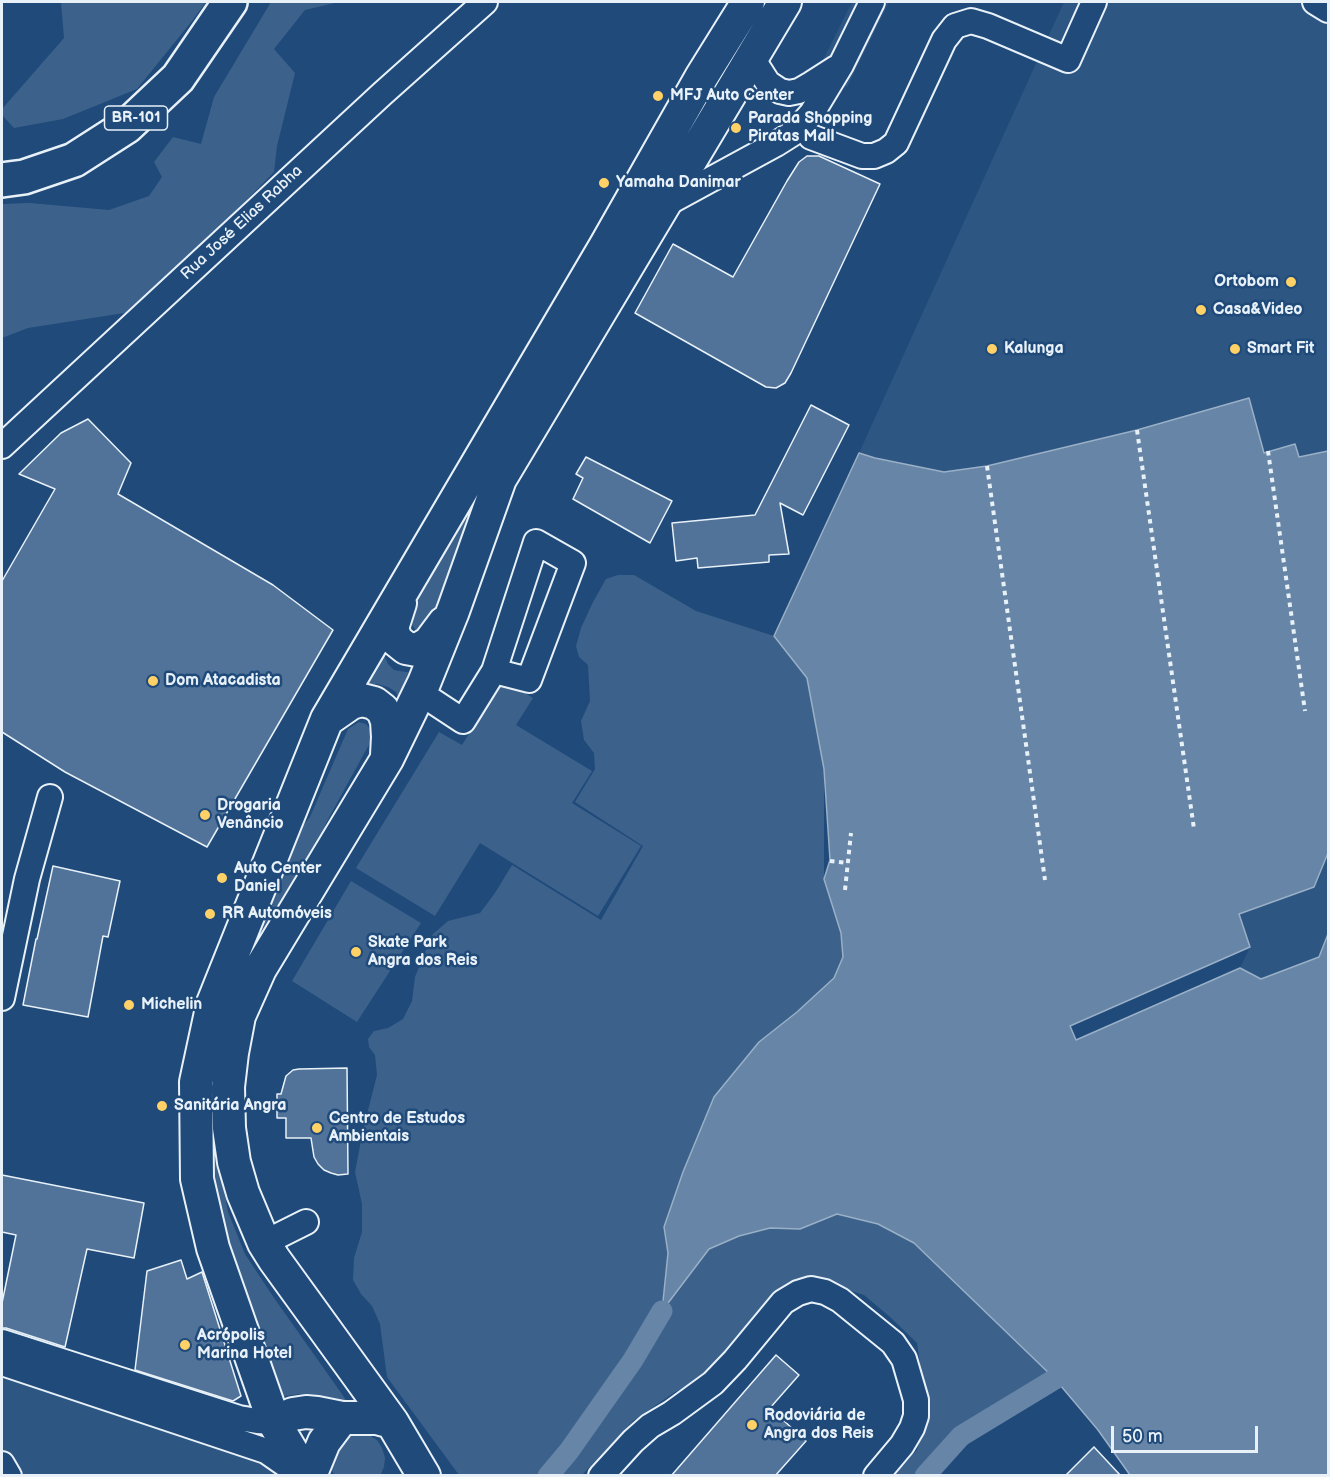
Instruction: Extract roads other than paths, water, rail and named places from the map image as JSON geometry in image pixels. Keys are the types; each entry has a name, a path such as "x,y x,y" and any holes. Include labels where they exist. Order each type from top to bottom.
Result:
{"highway":[{"name":"BR-101","path":"2,180 24,177 74,160 127,126 178,78 230,2"}],"main road":[{"path":"306,1476 274,1422 213,1248 197,1179 196,1082 213,1003 327,719 606,246 702,76 748,2"},
{"path":"424,1476 398,1432 274,1259 264,1243 243,1193 234,1162 229,1128 228,1087 239,1016 260,969 387,759 419,692 453,611 500,478 785,2"},
{"path":"406,585 392,628 396,640 406,648 417,650 429,644 453,611"},
{"path":"327,719 351,703 362,700 374,703 382,710 387,721 387,759"},
{"path":"274,1422 293,1414 306,1412 324,1413 342,1418 377,1418 398,1432 402,1463 397,1476"},
{"path":"306,1476 324,1442 342,1418"}],"street":[{"name":"Rua José Elias Rabha","path":"2,447 373,102 485,2"},
{"path":"662,207 795,132 812,113 841,65 872,2"},
{"path":"812,137 862,156 874,156 886,151 896,143 944,40 956,26 971,21 988,26 1068,60 1094,2"},
{"path":"1315,2 1329,10"},
{"path":"752,58 768,83 780,91 789,93 811,84 841,65"},
{"path":"419,692 463,722 494,670 536,542 573,564 529,680 494,670"},
{"path":"2,998 27,879 50,797"},
{"path":"264,1243 306,1222"},
{"path":"601,1476 650,1426 713,1383 783,1302 798,1293 811,1289 825,1292 840,1300 893,1343 904,1359 916,1400 916,1416 902,1445 876,1476"},
{"path":"2,1342 239,1418 274,1422"},
{"path":"2,1363 266,1451 306,1476"},
{"path":"2,1464 9,1476"}],"waterway":[{"path":"548,1476 569,1451 633,1360 662,1311"},
{"path":"925,1476 961,1436 1055,1379"}],"place":[{"name":"MFJ Auto Center","path":"658,96"},
{"name":"Parada Shopping Piratas Mall","path":"736,128"},
{"name":"Yamaha Danimar","path":"604,183"},
{"name":"Ortobom","path":"1291,282"},
{"name":"Casa&Video","path":"1201,310"},
{"name":"Kalunga","path":"992,349"},
{"name":"Smart Fit","path":"1235,349"},
{"name":"Dom Atacadista","path":"153,681"},
{"name":"Drogaria Venâncio","path":"205,815"},
{"name":"Auto Center Daniel","path":"222,878"},
{"name":"RR Automóveis","path":"210,914"},
{"name":"Skate Park Angra dos Reis","path":"356,952"},
{"name":"Michelin","path":"129,1005"},
{"name":"Sanitária Angra","path":"162,1106"},
{"name":"Centro de Estudos Ambientais","path":"317,1128"},
{"name":"Acrópolis Marina Hotel","path":"185,1345"},
{"name":"Rodoviária de Angra dos Reis","path":"752,1425"}]}
